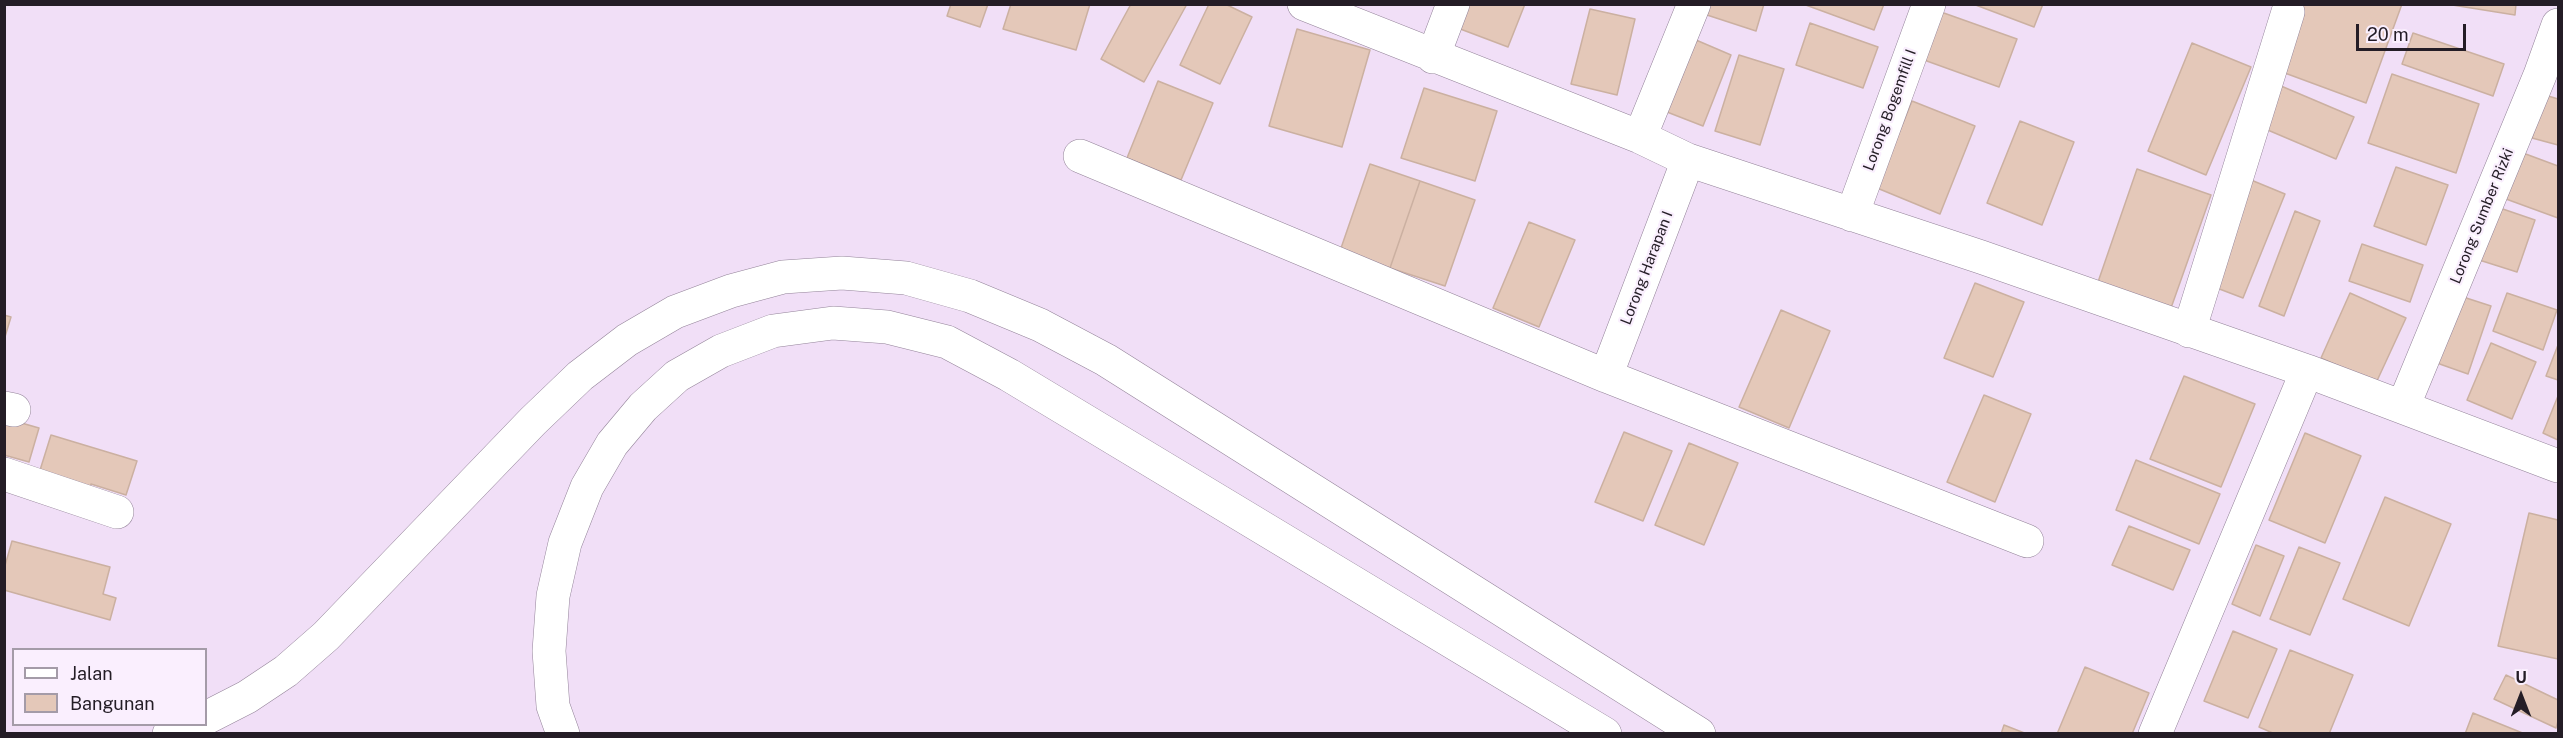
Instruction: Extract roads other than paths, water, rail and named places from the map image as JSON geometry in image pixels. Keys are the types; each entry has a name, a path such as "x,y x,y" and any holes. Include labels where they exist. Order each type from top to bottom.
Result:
{"main road":[{"path":"1304,4 1433,57 1640,137 1688,160 1992,261 2307,371 2559,466"},
{"path":"1433,57 1453,4"},
{"path":"1640,137 1694,4"},
{"name":"Lorong Bogemfill I","path":"1852,215 1929,4"},
{"path":"2189,331 2288,12"},
{"name":"Lorong Sumber Rizki","path":"2403,407 2559,25"},
{"path":"1080,156 1606,376 2027,541"},
{"name":"Lorong Harapan I","path":"1606,376 1688,160"},
{"path":"207,717 247,697 286,670 326,636 525,428 580,376 627,340 675,312 731,291 783,277 842,273 906,278 970,296 1040,325 1106,360 1699,734"},
{"path":"563,734 553,706 549,651 553,596 569,531 587,487 612,444 643,407 677,376 721,351 773,331 832,323 887,327 947,342 1009,375 1605,734"},
{"path":"2155,734 2307,371"},
{"path":"4,474 117,512"},
{"path":"169,734 186,726"}]}
